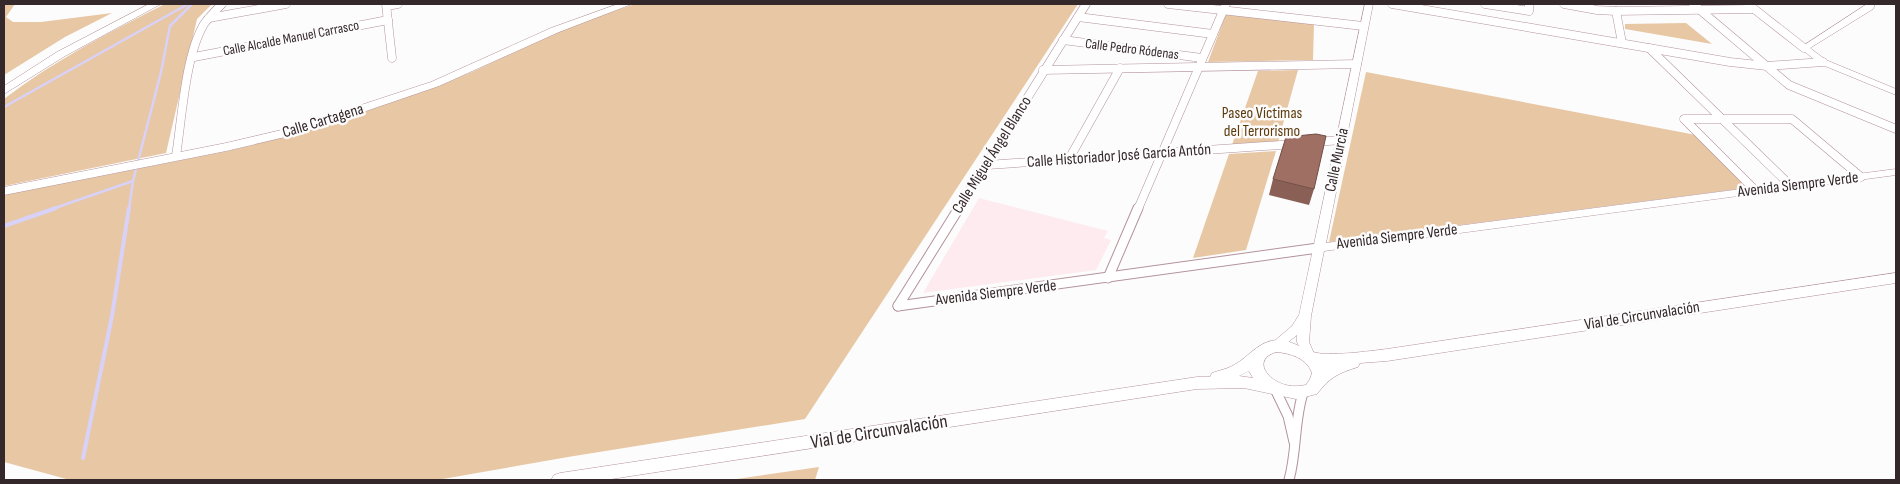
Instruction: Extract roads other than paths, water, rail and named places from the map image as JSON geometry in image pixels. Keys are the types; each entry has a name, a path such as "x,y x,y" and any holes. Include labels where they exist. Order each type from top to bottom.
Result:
{"main road":[{"path":"4,91 61,54 156,4"},
{"name":"Calle Cartagena","path":"4,191 298,130 393,99 473,68 555,30 614,6 627,4"},
{"name":"Vial de Circunvalación","path":"1310,357 1336,359 1387,355 1896,278"},
{"path":"1276,346 1293,348 1310,357 1319,368 1319,378 1310,390 1303,393 1289,393 1273,388 1258,375 1255,368 1256,359 1262,351 1276,346"},
{"name":"Vial de Circunvalación","path":"1319,378 1336,368 1387,355"},
{"name":"Vial de Circunvalación","path":"1197,383 1240,370 1256,359"},
{"name":"Vial de Circunvalación","path":"560,480 1197,383 1244,382 1273,388"}],"street":[{"path":"176,156 194,56 201,30 222,4"},
{"path":"209,18 260,6 286,4"},
{"path":"392,58 387,5 398,4"},
{"name":"Calle Miguel Ángel Blanco","path":"898,306 1086,4"},
{"path":"1168,4 1224,7 1363,26"},
{"name":"Calle Murcia","path":"1310,357 1303,342 1305,316 1369,4"},
{"path":"1392,4 1718,61 1767,66 1823,62"},
{"path":"1485,4 1529,8 1530,27"},
{"path":"1564,4 1597,10 1616,11 1749,6 1823,62 1896,92"},
{"path":"1638,4 1644,10"},
{"path":"1693,4 1789,85 1896,129"},
{"path":"1804,48 1870,7 1870,4"},
{"path":"1108,278 1224,7"},
{"path":"1616,11 1622,43"},
{"path":"1078,17 1213,34"},
{"name":"Calle Alcalde Manuel Carrasco","path":"194,56 388,20"},
{"name":"Calle Pedro Ródenas","path":"1063,40 1202,58"},
{"path":"1649,48 1791,186"},
{"path":"1044,70 1357,64"},
{"path":"1069,159 1120,68"},
{"path":"1755,190 1684,119 1718,117 1792,119 1861,177"},
{"name":"Calle Historiador José García Antón","path":"987,165 1342,140"},
{"name":"Avenida Siempre Verde","path":"898,306 1318,248 1896,172"},
{"name":"Calle Murcia","path":"1276,346 1296,329 1305,316"},
{"path":"1273,388 1288,416 1296,449"},
{"path":"1289,480 1296,449 1297,414 1303,393"}],"waterway":[{"path":"4,107 188,4"},
{"path":"133,181 161,72 170,26 192,4"},
{"path":"52,209 133,181"},
{"path":"129,209 133,181"},
{"path":"4,226 56,208"},
{"path":"83,458 112,316 129,208"}],"park label":[{"name":"Paseo Víctimas del Terrorismo","path":"1262,122"}]}
